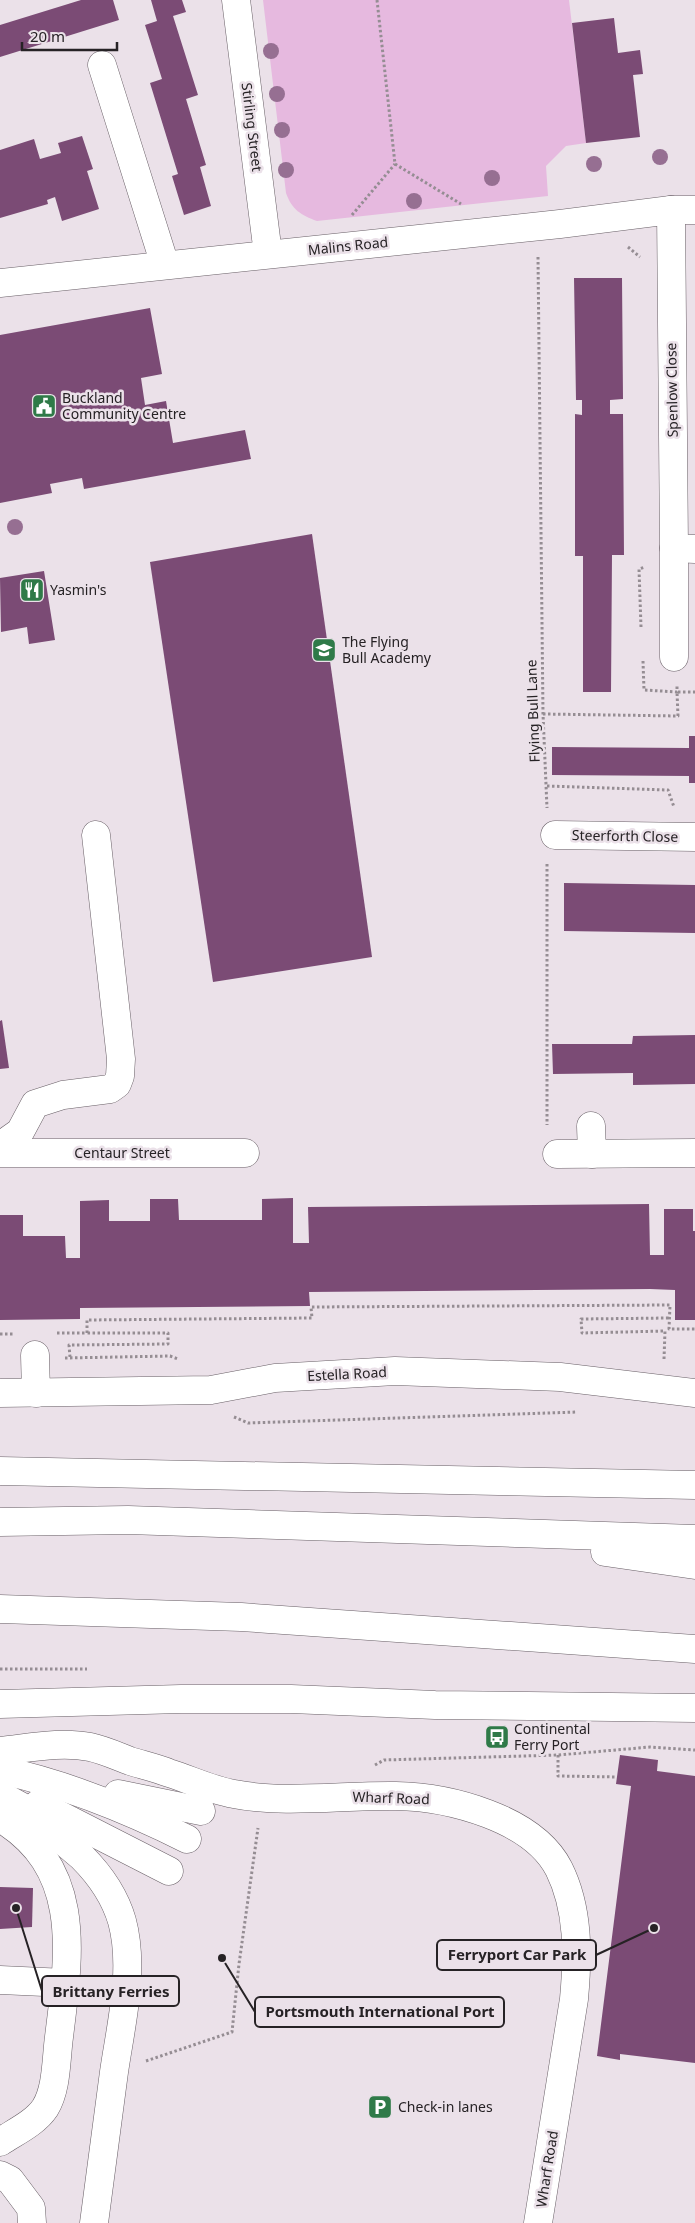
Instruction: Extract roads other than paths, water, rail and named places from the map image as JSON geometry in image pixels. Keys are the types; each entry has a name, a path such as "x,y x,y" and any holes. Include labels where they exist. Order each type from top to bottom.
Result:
{"main road":[{"name":"Stirling Street","path":"236,0 268,254"},
{"path":"102,65 165,265"},
{"name":"Malins Road","path":"0,282 683,210"},
{"name":"Spenlow Close","path":"674,657 674,554 683,210"},
{"name":"Steerforth Close","path":"551,825 695,837"},
{"path":"0,1146 20,1132 35,1104 63,1095 110,1089 117,1084 120,1076 121,1060 96,835"},
{"path":"591,1126 592,1154"},
{"name":"Centaur Street","path":"0,1153 245,1153"},
{"path":"557,1154 695,1153"},
{"path":"36,1393 42,1344"},
{"name":"Estella Road","path":"0,1393 211,1390 275,1378 395,1371 560,1377 695,1393"},
{"path":"0,1472 695,1485"},
{"path":"0,1522 128,1520 695,1539"},
{"path":"473,1533 695,1564"},
{"path":"0,1609 241,1617 695,1649"},
{"path":"0,1704 181,1699 290,1700 435,1705 695,1708"},
{"name":"Wharf Road","path":"0,1751 64,1744 92,1747 170,1773 198,1785 258,1798 396,1796 431,1798 467,1806 498,1818 534,1840 550,1855 559,1869 566,1887 574,1920 577,1966 574,1999 538,2223"},
{"path":"0,1770 40,1779 185,1841"},
{"path":"40,1779 124,1817 185,1841"},
{"path":"0,1782 42,1806 185,1841"},
{"path":"0,1795 24,1808 91,1866 115,1902 122,1922 126,1971 94,2223"},
{"path":"42,1806 124,1817"},
{"path":"0,1818 28,1839 45,1858 57,1880 66,1920 66,1983 52,2094 38,2117 0,2142"},
{"path":"81,2223 116,1984 121,1936 115,1902"},
{"path":"0,1980 66,1983"},
{"path":"0,2176 10,2180 31,2208 32,2223"}],"place":[{"name":"Buckland Community Centre","path":"44,406"},
{"name":"Yasmin's","path":"32,590"},
{"name":"The Flying Bull Academy","path":"324,650"},
{"name":"Continental Ferry Port","path":"497,1737"},
{"name":"Brittany Ferries","path":"16,1908"},
{"name":"Ferryport Car Park","path":"654,1928"},
{"name":"Portsmouth International Port","path":"222,1958"},
{"name":"Check-in lanes","path":"380,2107"}]}
